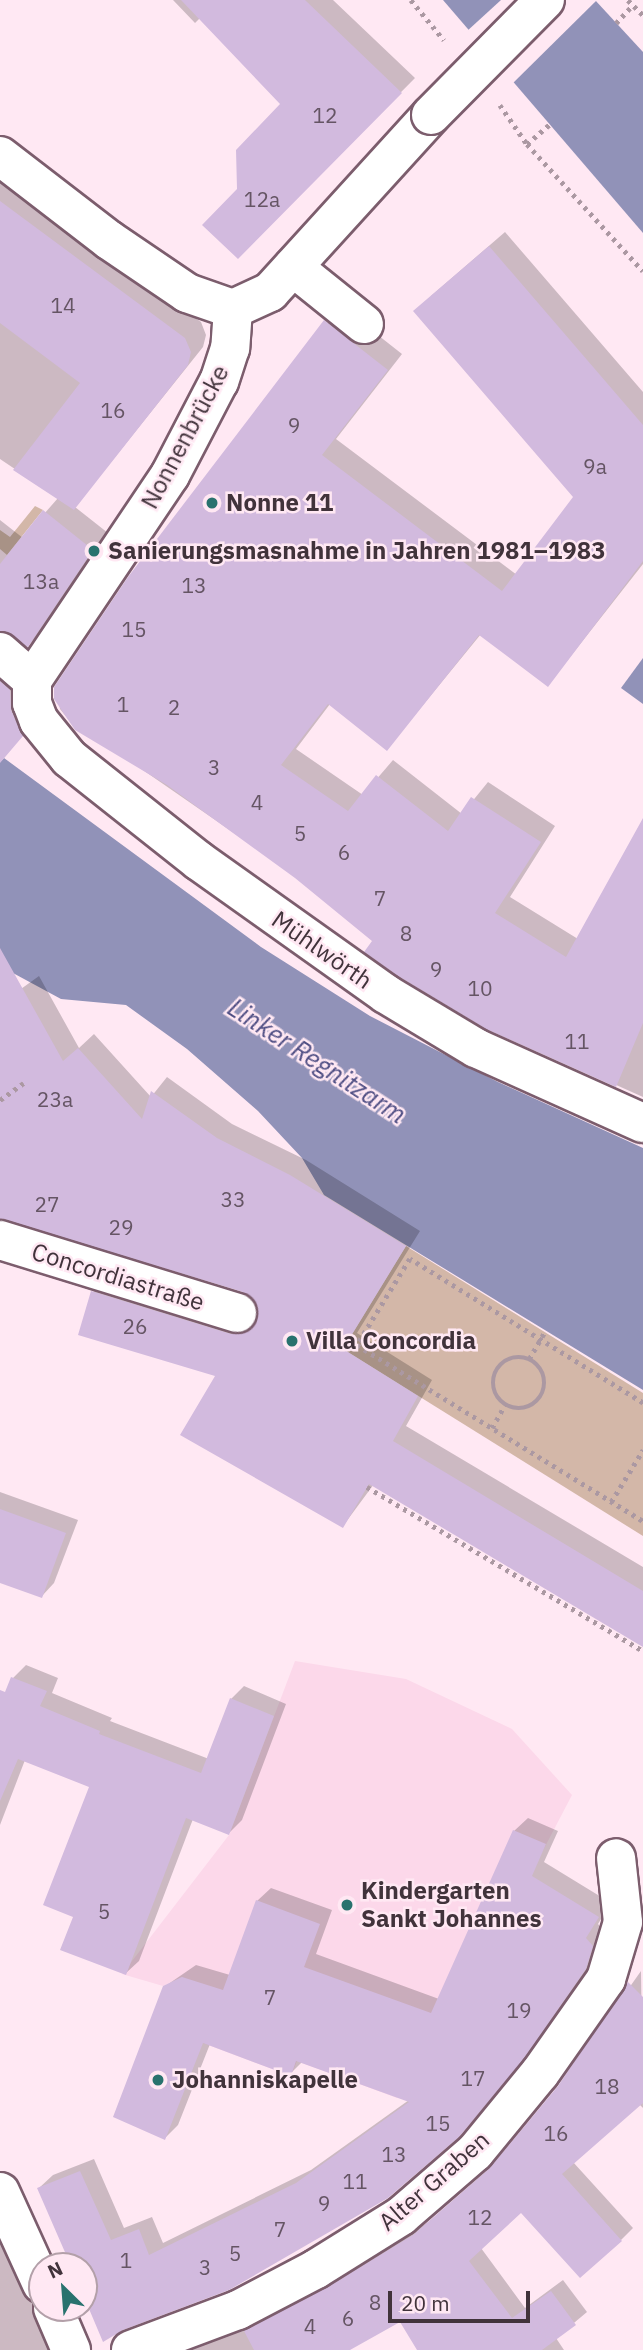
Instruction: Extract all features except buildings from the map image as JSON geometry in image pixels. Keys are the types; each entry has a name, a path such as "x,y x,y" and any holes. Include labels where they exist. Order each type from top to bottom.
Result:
{"street":[{"path":"0,156 109,240 187,293 233,309 270,292 431,115 545,0"},
{"path":"293,267 364,324"},
{"name":"Nonnenbrücke","path":"32,680 170,475 219,381 230,348 233,309"},
{"path":"0,652 32,680"},
{"name":"Mühlwörth","path":"32,680 32,703 39,721 69,758 199,862 386,994 475,1048 643,1123"},
{"name":"Concordiastraße","path":"0,1240 237,1313"},
{"name":"Alter Graben","path":"131,2350 239,2310 316,2269 401,2216 475,2152 540,2073 606,1979 623,1922 615,1858"},
{"path":"0,2192 28,2253"},
{"path":"59,2322 71,2350"}],"path":[{"path":"411,0 436,30"},
{"path":"628,0 643,15"},
{"path":"616,23 633,5"},
{"path":"500,106 527,144 643,271"},
{"path":"527,144 550,124"},
{"path":"0,1100 23,1083"},
{"path":"643,1404 410,1259 357,1345 643,1521"},
{"path":"529,1359 545,1331"},
{"path":"512,1358 529,1359 545,1379 542,1396 521,1409 505,1405 493,1384 498,1368 512,1358"},
{"path":"492,1428 505,1405"},
{"path":"611,1502 643,1450"},
{"path":"367,1487 643,1651"}],"shaded area":[{"path":"35,506 43,510 7,555 0,549 0,530 10,537"},
{"path":"406,1246 643,1393 643,1536 343,1349"},
{"name":"Kindergarten Sankt Johannes","path":"295,1661 406,1679 512,1729 572,1795 467,1996 397,2098 297,2061 291,2076 203,2043 212,2019 182,1977 163,1986 122,1974 229,1835"}],"water":[{"path":"443,0 595,0 643,52 643,233"},
{"path":"643,658 643,704 621,688"},
{"name":"Linker Regnitzarm","path":"4,758 261,947 370,1016 498,1082 643,1148 643,1390 324,1195 302,1158 258,1111 187,1049 126,1005 61,999 0,966 0,762"}],"pier":[{"path":"501,0 597,0 511,85 466,32"}],"place":[{"name":"Nonne 11","path":"212,503"},
{"name":"Sanierungsmasnahme in Jahren 1981–1983","path":"94,551"},
{"name":"Villa Concordia","path":"292,1341"},
{"name":"Kindergarten Sankt Johannes","path":"347,1905"},
{"name":"Johanniskapelle","path":"158,2080"}]}
